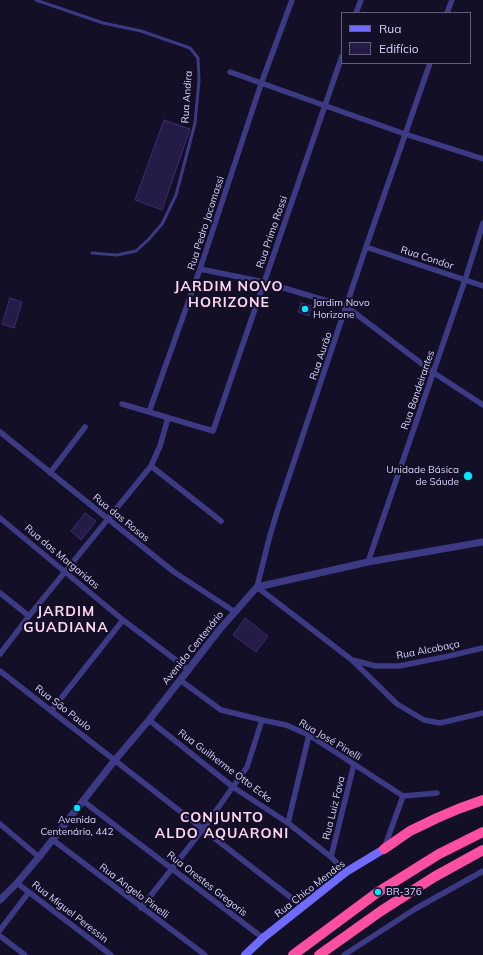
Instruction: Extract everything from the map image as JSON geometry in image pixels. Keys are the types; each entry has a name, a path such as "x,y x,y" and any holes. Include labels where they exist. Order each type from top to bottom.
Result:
{"highway":[{"path":"384,849 410,831 458,808 483,800"},
{"path":"292,955 378,892 439,854 483,832"},
{"path":"319,955 381,911 434,877 483,850"}],"main road":[{"name":"Rua Chico Mendes","path":"245,955 263,938 346,872 384,849"}],"street":[{"name":"Rua Pedro Jacomassi","path":"149,412 200,269 261,84 292,0"},
{"path":"356,12 361,0"},
{"path":"447,12 452,0"},
{"name":"Rua Primo Rossi","path":"168,418 212,431 341,59"},
{"name":"Rua Aurão","path":"257,587 277,512 366,247 430,64"},
{"path":"230,72 405,134 483,159"},
{"name":"Rua Bandeirantes","path":"368,562 466,280 483,223"},
{"name":"Rua Condor","path":"366,247 483,286"},
{"path":"200,269 264,282 347,307 434,373 483,405"},
{"path":"0,654 151,466 160,446 168,418 122,404"},
{"path":"50,473 85,427"},
{"name":"Rua das Rosas","path":"0,432 174,572 235,612"},
{"path":"151,466 221,521"},
{"name":"Rua das Margaridas","path":"0,518 123,620 189,670"},
{"path":"257,587 368,562 483,542"},
{"path":"257,587 352,660 397,704 424,720 440,723 483,713"},
{"name":"Avenida Centenário","path":"0,900 17,883 53,840 220,629 257,587"},
{"path":"0,593 29,616"},
{"path":"51,711 123,620"},
{"name":"Rua Alcobaça","path":"352,660 376,666 399,666 483,648"},
{"name":"Rua São Paulo","path":"0,671 303,907"},
{"name":"Rua José Pinelli","path":"180,680 222,710 286,725 309,736 404,796"},
{"name":"Rua Guilherme Otto Ecks","path":"149,720 233,786 288,823 331,857 346,872"},
{"path":"141,908 173,869 247,767 262,720"},
{"path":"288,823 309,736"},
{"name":"Rua Luiz Fava","path":"331,857 354,764"},
{"path":"384,849 404,796 437,793"},
{"name":"Rua Orestes Gregoris","path":"83,801 263,938"},
{"path":"0,824 39,857"},
{"name":"Rua Angelo Pinelli","path":"53,840 205,955"},
{"path":"344,955 415,909 483,871"},
{"name":"Rua Miguel Peressin","path":"17,883 111,955"},
{"path":"0,930 29,892"},
{"path":"0,936 25,955"}],"lane":[{"name":"Rua Andira","path":"36,0 103,23 141,31 190,48 198,58 199,81 195,123 176,195 162,224 136,251 117,255 92,253"}],"building":[{"path":"164,120 190,129 162,210 135,200"},
{"path":"10,298 22,302 14,328 2,324"},
{"name":"Jardim Novo Horizone","path":"301,303 312,306 309,316 298,312"},
{"path":"85,513 96,521 81,540 71,531"},
{"path":"245,618 268,636 256,652 233,635"}],"place":[{"name":"Jardim Novo Horizone","path":"305,309"},
{"name":"Unidade Básica de Sáude","path":"468,476"},
{"name":"Avenida Centenário, 442","path":"77,808"},
{"name":"BR-376","path":"378,892"}],"district":[{"name":"JARDIM NOVO HORIZONE","path":"229,296"},
{"name":"JARDIM GUADIANA","path":"66,620"},
{"name":"CONJUNTO ALDO AQUARONI","path":"222,826"}]}
